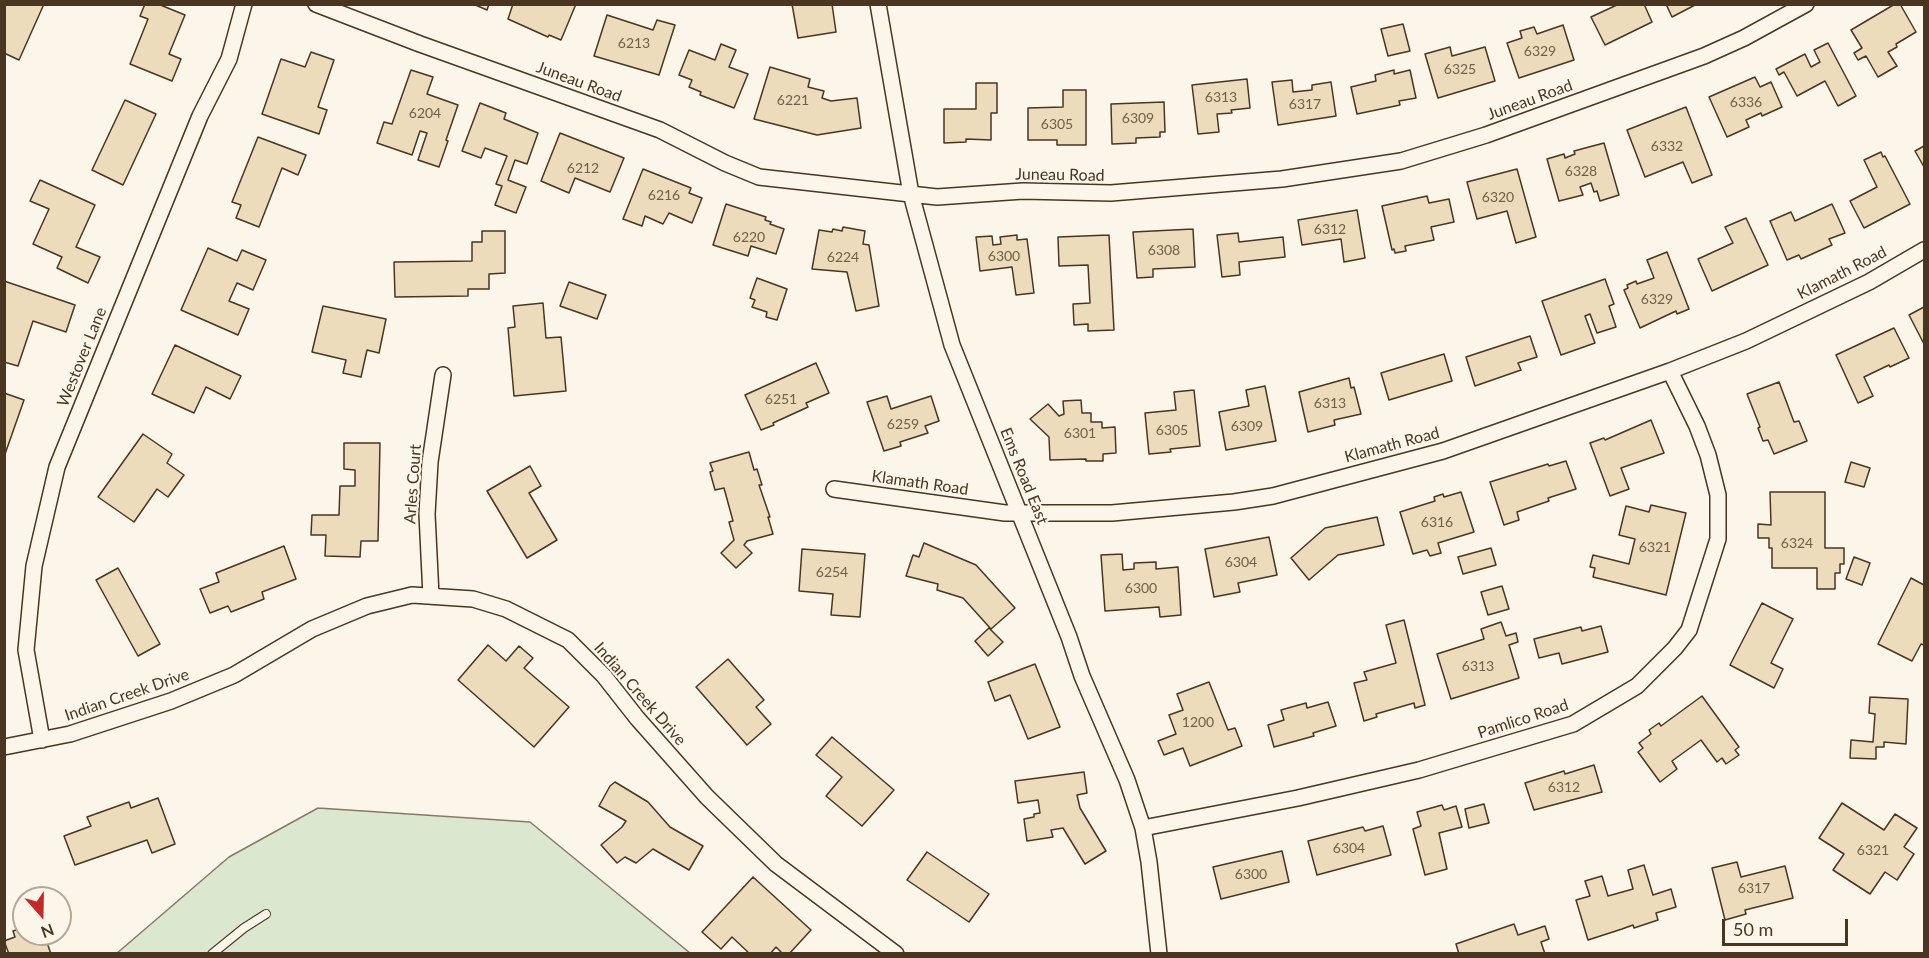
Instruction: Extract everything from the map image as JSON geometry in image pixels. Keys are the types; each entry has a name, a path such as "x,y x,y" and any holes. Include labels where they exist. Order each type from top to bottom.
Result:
{"street":[{"name":"Westover Lane","path":"42,740 27,650 33,566 57,467 200,116 229,59 244,4"},
{"name":"Juneau Road","path":"316,4 660,130 725,163 759,177 937,197 1023,191 1111,194 1282,179 1401,161 1486,135 1704,56 1744,38 1806,4"},
{"name":"Ems Road East","path":"878,4 911,194 952,345 1069,637 1082,676 1128,780 1143,828 1159,954"},
{"name":"Klamath Road","path":"834,489 1005,513 1112,513 1273,496 1443,451 1670,370 1746,341 1869,282 1924,250"},
{"name":"Pamlico Road","path":"1143,828 1298,798 1419,770 1573,724 1637,686 1675,648 1689,630 1718,539 1718,495 1708,455 1670,370"},
{"name":"Arles Court","path":"431,596 427,514 430,462 443,375"},
{"name":"Indian Creek Drive","path":"4,747 82,730 171,701 234,675 312,629 367,606 412,595 473,599 506,609 568,640 604,676 637,718 707,797 776,864 896,954"}],"lane":[{"path":"212,954 244,928 266,914"}],"green space":[{"path":"318,808 530,822 690,953 116,954 229,857"}],"building":[{"path":"4,4 44,4 19,60 4,53"},
{"path":"145,4 158,4 185,15 169,54 181,59 172,81 130,64 148,19 140,16"},
{"path":"473,4 489,4 487,10"},
{"path":"513,4 576,4 561,40 549,35 548,37 508,19"},
{"path":"792,4 832,4 836,32 798,38"},
{"path":"1619,4 1644,4 1652,22 1605,45 1591,17"},
{"path":"1666,4 1697,4 1672,17"},
{"path":"1895,4 1900,4 1916,32 1896,44 1897,47 1888,52 1897,66 1878,77 1866,56 1858,60 1854,53 1862,48 1851,30"},
{"path":"607,15 653,30 657,20 675,25 659,75 594,56"},
{"path":"1403,24 1410,51 1388,56 1381,29"},
{"path":"1563,25 1574,60 1519,78 1507,43 1522,38 1520,31 1534,27 1537,34"},
{"path":"1828,43 1856,96 1838,106 1825,81 1797,96 1784,72 1779,75 1776,69 1805,54 1811,67 1820,62 1814,50"},
{"path":"721,44 736,50 729,67 748,74 734,108 700,95 701,92 689,87 692,80 679,75 689,50 715,60"},
{"path":"1450,47 1452,56 1485,47 1495,81 1438,98 1425,54"},
{"path":"311,52 334,60 318,107 327,110 319,134 262,114 281,59 305,67"},
{"path":"770,67 810,79 808,87 824,91 822,98 831,101 857,98 861,128 817,135 754,119"},
{"path":"411,70 433,77 427,94 458,105 439,167 418,160 427,133 420,131 412,155 377,143 384,122 392,124"},
{"path":"1394,70 1394,74 1410,70 1416,98 1399,101 1400,105 1357,114 1351,87 1376,81 1375,75"},
{"path":"1755,77 1760,87 1771,82 1782,107 1746,120 1749,127 1727,137 1709,97"},
{"path":"1247,79 1250,108 1217,114 1219,132 1198,134 1192,85"},
{"path":"1292,80 1293,92 1312,90 1312,85 1331,82 1336,116 1278,125 1272,82"},
{"path":"976,83 997,83 997,113 991,113 991,140 966,139 966,142 944,143 944,109 976,109"},
{"path":"1063,90 1086,90 1086,145 1057,145 1057,140 1028,140 1028,108 1063,107"},
{"path":"125,100 156,114 123,185 92,170"},
{"path":"1164,102 1165,132 1160,132 1160,137 1136,138 1136,143 1112,144 1111,104"},
{"path":"480,103 506,113 504,119 538,133 527,164 515,160 508,180 526,187 516,213 495,205 502,186 496,184 507,156 485,148 481,158 462,151"},
{"path":"1686,107 1712,175 1692,183 1683,162 1645,177 1627,130"},
{"path":"560,133 624,158 610,192 575,178 569,193 541,181"},
{"path":"258,137 306,155 298,175 282,168 259,227 236,218 241,205 232,202"},
{"path":"1604,143 1619,195 1600,201 1591,183 1580,187 1583,195 1559,201 1547,159 1564,154 1565,158 1575,154 1574,151"},
{"path":"1924,146 1924,167 1915,151"},
{"path":"1881,152 1910,204 1864,228 1850,201 1877,187 1864,160"},
{"path":"643,169 691,188 689,193 702,198 692,223 669,213 663,224 645,216 642,226 623,219"},
{"path":"1517,169 1536,237 1516,243 1507,211 1477,219 1467,182"},
{"path":"40,180 95,205 76,247 100,257 88,283 57,268 62,257 33,244 49,209 30,201"},
{"path":"1427,196 1429,203 1449,199 1454,222 1431,227 1434,240 1405,246 1406,251 1395,253 1394,249 1392,250 1382,206"},
{"path":"726,204 766,217 765,220 771,222 770,224 784,229 776,254 751,246 748,256 713,245"},
{"path":"1832,204 1845,233 1829,239 1832,245 1801,259 1799,255 1787,260 1770,221 1791,212 1795,221"},
{"path":"1357,210 1365,258 1344,262 1341,239 1302,245 1298,220"},
{"path":"1746,218 1768,265 1712,291 1698,259 1733,243 1725,227"},
{"path":"843,227 865,231 863,244 869,245 879,306 856,311 847,272 812,269 819,230 842,231"},
{"path":"1193,229 1195,267 1153,269 1153,277 1137,278 1133,232"},
{"path":"482,231 505,231 505,273 489,274 489,289 468,289 468,296 395,297 394,262 472,261 472,242 482,242"},
{"path":"1238,233 1239,242 1283,237 1285,257 1239,262 1240,275 1222,277 1217,235"},
{"path":"1017,235 1017,240 1027,239 1034,293 1016,295 1012,267 980,271 976,237 992,236 993,245 1001,244 1000,237"},
{"path":"1109,235 1114,330 1088,331 1088,324 1074,325 1073,304 1090,303 1088,265 1059,266 1058,237"},
{"path":"208,248 237,261 242,250 266,260 253,290 237,283 229,301 249,309 238,335 181,310"},
{"path":"1667,252 1689,309 1677,314 1676,311 1640,328 1624,290 1628,288 1627,285 1636,281 1637,284 1654,278 1647,260"},
{"path":"757,278 787,289 777,320 766,317 767,312 752,307 755,300 750,298"},
{"path":"1605,279 1614,304 1609,306 1616,327 1597,333 1590,314 1585,316 1595,343 1561,355 1542,301"},
{"path":"4,281 75,305 66,332 33,321 18,366 4,362"},
{"path":"569,282 606,295 597,319 560,306"},
{"path":"543,303 546,338 561,337 566,391 514,396 508,328 515,327 513,306"},
{"path":"323,306 386,319 379,353 367,350 361,377 343,373 346,360 312,352"},
{"path":"1924,307 1924,344 1909,315"},
{"path":"1894,328 1909,358 1864,377 1873,396 1858,403 1836,355"},
{"path":"1530,336 1537,357 1518,363 1521,370 1475,386 1466,357"},
{"path":"175,345 241,376 230,399 206,387 194,413 152,394"},
{"path":"1444,354 1452,381 1389,400 1381,373"},
{"path":"816,363 829,393 806,403 808,407 761,430 745,395"},
{"path":"1349,378 1351,388 1354,387 1361,414 1334,420 1335,425 1308,432 1299,392"},
{"path":"1779,382 1794,422 1799,421 1807,441 1774,454 1768,440 1763,441 1747,394"},
{"path":"1265,386 1276,441 1226,450 1219,412 1249,406 1246,390"},
{"path":"1194,390 1200,446 1149,454 1145,413 1176,410 1174,392"},
{"path":"4,393 24,400 4,457"},
{"path":"887,396 891,409 931,396 939,421 925,426 928,433 900,442 901,446 884,451 867,402"},
{"path":"1081,400 1082,413 1091,413 1091,422 1102,422 1102,428 1115,427 1116,453 1103,454 1103,461 1050,460 1049,437 1030,419 1048,404 1059,416 1064,414 1063,401"},
{"path":"1651,420 1664,453 1621,468 1629,489 1610,496 1590,443 1604,438 1605,440"},
{"path":"143,434 172,454 167,463 184,475 168,497 157,489 134,522 98,497"},
{"path":"344,443 380,443 378,541 361,541 360,557 325,556 326,535 311,535 312,515 339,515 340,486 355,486 355,470 344,469"},
{"path":"749,452 754,470 757,469 762,485 759,485 773,534 747,541 744,545 752,553 736,568 721,553 734,540 729,522 733,521 724,488 715,490 710,463"},
{"path":"1566,461 1576,489 1517,512 1519,520 1504,525 1490,482 1548,464 1549,466"},
{"path":"1851,462 1870,468 1864,487 1845,482"},
{"path":"530,466 541,486 529,493 557,540 527,558 487,491"},
{"path":"1461,492 1474,532 1438,543 1441,553 1430,556 1427,550 1413,554 1400,512 1435,501 1434,497 1443,494 1444,497"},
{"path":"1770,492 1825,492 1825,548 1844,548 1844,564 1840,564 1840,573 1835,573 1835,589 1817,589 1817,568 1772,568 1772,548 1769,548 1769,538 1758,538 1758,524 1771,525"},
{"path":"1651,505 1686,513 1666,595 1593,577 1595,568 1590,567 1593,555 1629,564 1635,539 1619,535 1626,506 1649,512"},
{"path":"1377,517 1384,545 1338,555 1309,580 1291,558 1325,528"},
{"path":"1269,537 1277,575 1238,583 1240,592 1214,597 1205,549"},
{"path":"924,543 976,565 1015,608 991,629 963,598 937,590 938,584 906,576 913,555 919,557"},
{"path":"284,546 296,579 262,592 264,599 231,612 228,606 210,613 200,589 219,582 216,573"},
{"path":"1491,548 1496,565 1463,574 1458,557"},
{"path":"802,549 865,554 860,617 831,615 833,594 799,591"},
{"path":"1122,554 1123,570 1134,569 1134,563 1156,562 1156,569 1178,567 1181,615 1160,617 1159,607 1105,611 1101,555"},
{"path":"1854,557 1870,563 1862,585 1846,579"},
{"path":"118,568 160,644 138,656 96,580"},
{"path":"1911,578 1924,585 1924,645 1921,644 1912,661 1878,644"},
{"path":"1502,586 1509,609 1488,615 1481,592"},
{"path":"1762,603 1793,619 1771,663 1783,669 1774,688 1730,665"},
{"path":"1404,620 1425,705 1415,708 1414,703 1376,714 1377,717 1364,721 1354,683 1367,680 1364,672 1396,663 1386,625"},
{"path":"1501,622 1506,636 1516,633 1518,642 1509,645 1519,678 1451,699 1437,654 1484,639 1481,629"},
{"path":"1601,626 1608,652 1562,664 1559,653 1539,658 1534,639 1581,627 1582,631"},
{"path":"989,628 1003,642 988,656 975,641"},
{"path":"488,645 506,661 519,646 533,658 524,668 569,707 534,747 458,680"},
{"path":"728,659 764,700 756,707 771,724 747,745 696,687"},
{"path":"1035,664 1060,727 1028,739 1010,695 995,701 988,682"},
{"path":"1209,682 1228,730 1235,728 1242,746 1190,766 1183,748 1164,755 1158,741 1176,734 1169,715 1183,710 1177,694"},
{"path":"1702,696 1739,747 1735,750 1739,755 1726,764 1722,758 1717,762 1701,740 1672,761 1677,769 1660,782 1638,752 1643,748 1639,743 1651,734 1649,730 1659,723 1661,726"},
{"path":"1870,697 1908,699 1906,744 1884,742 1884,747 1876,747 1876,759 1850,758 1851,740 1873,742 1875,714 1869,713"},
{"path":"1328,702 1336,726 1313,733 1314,736 1274,747 1268,725 1284,720 1281,710 1306,703 1307,708"},
{"path":"832,737 894,790 862,826 826,796 842,777 816,755"},
{"path":"1594,765 1602,792 1534,810 1525,783"},
{"path":"1084,772 1087,793 1077,795 1080,808 1106,851 1085,864 1063,828 1051,830 1053,837 1027,841 1024,819 1040,813 1038,800 1018,803 1015,781"},
{"path":"615,782 648,802 670,827 703,846 689,870 653,849 636,863 625,857 617,863 601,845 626,821 599,806 610,786"},
{"path":"158,798 175,844 152,853 147,840 75,865 64,836 91,826 87,817 129,802 131,808"},
{"path":"1842,803 1884,830 1895,814 1917,828 1904,847 1914,854 1897,880 1885,872 1870,894 1833,870 1844,854 1819,838"},
{"path":"1484,804 1489,823 1469,828 1465,809"},
{"path":"1442,805 1444,810 1456,806 1462,827 1439,833 1447,869 1425,875 1413,829 1421,826 1417,812"},
{"path":"1383,826 1391,855 1317,875 1308,841 1363,827 1365,831"},
{"path":"1282,851 1289,882 1221,899 1213,867"},
{"path":"927,852 989,894 969,922 907,880"},
{"path":"1737,862 1741,877 1785,866 1793,898 1745,910 1746,914 1725,920 1712,868"},
{"path":"1644,865 1653,895 1671,889 1676,907 1656,913 1658,920 1634,928 1633,925 1588,940 1576,900 1590,896 1585,881 1602,876 1608,896 1633,889 1628,870"},
{"path":"753,877 811,930 789,954 783,954 776,947 770,954 750,954 732,937 721,949 702,932"},
{"path":"1514,924 1518,935 1545,926 1549,939 1541,942 1545,954 1459,954 1456,944"},
{"path":"12,938 12,946 48,946 51,954 9,954 4,941"}]}
